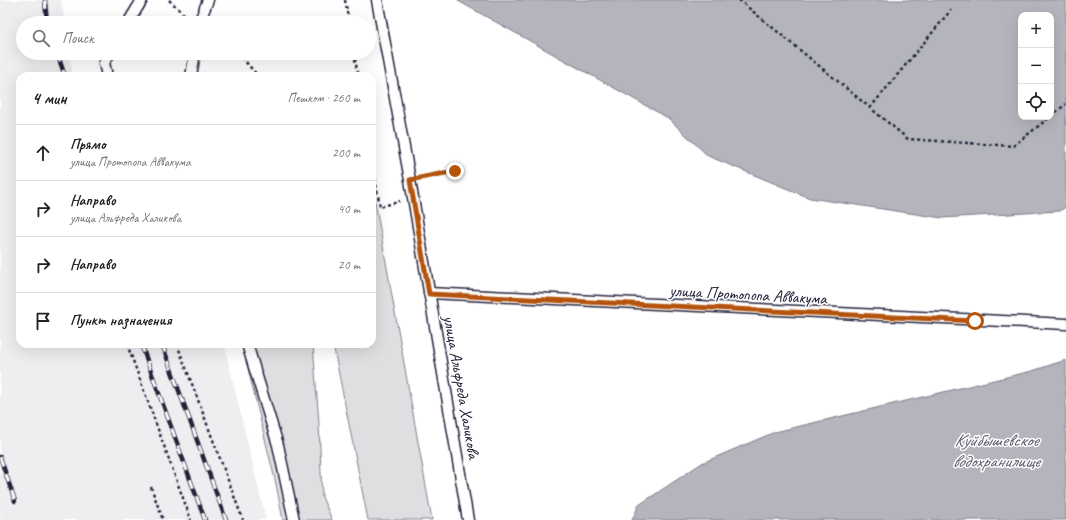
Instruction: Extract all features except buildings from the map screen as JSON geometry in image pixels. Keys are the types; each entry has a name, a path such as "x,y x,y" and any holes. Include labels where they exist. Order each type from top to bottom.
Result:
{"lane":[{"path":"132,16 142,0"},
{"path":"202,16 208,0"},
{"name":"улица Альфреда Халикова","path":"377,0 410,180 468,520"},
{"path":"106,60 104,63 106,72"},
{"path":"192,72 193,60"},
{"name":"улица Протопопа Аввакума","path":"429,294 1066,324"},
{"path":"248,348 278,445 294,520"}],"path":[{"path":"169,0 186,16"},
{"path":"345,0 348,16"},
{"path":"740,0 908,140 1014,146 1045,120"},
{"path":"870,108 951,10"},
{"path":"244,60 255,72"},
{"path":"355,60 357,72"},
{"path":"1054,113 1066,104"},
{"path":"410,180 455,171"},
{"path":"376,184 380,207 412,198"},
{"path":"128,348 191,520"},
{"path":"179,348 243,520"},
{"path":"152,487 163,520"}],"shaded area":[{"path":"0,0 61,0 64,16 16,16 16,60 70,60 72,72 16,72 16,348 225,348 266,520 0,520"},
{"path":"376,206 432,520 368,520 334,348 376,348"},
{"path":"243,348 313,348 319,424 322,497 332,520 283,520 276,484"}],"water":[{"path":"458,0 1066,0 1066,207 1059,211 942,218 810,198 708,156 668,118"},
{"name":"Куйбышевское водохранилище","path":"1066,360 1066,520 632,520 639,505 702,463 775,432 1032,371"}],"railway":[{"path":"45,0 46,16"},
{"path":"59,60 64,72"},
{"path":"142,348 205,520"},
{"path":"163,348 226,520"},
{"path":"0,457 15,501"}],"route":[{"path":"455,171 410,180 429,294 975,321"}]}
